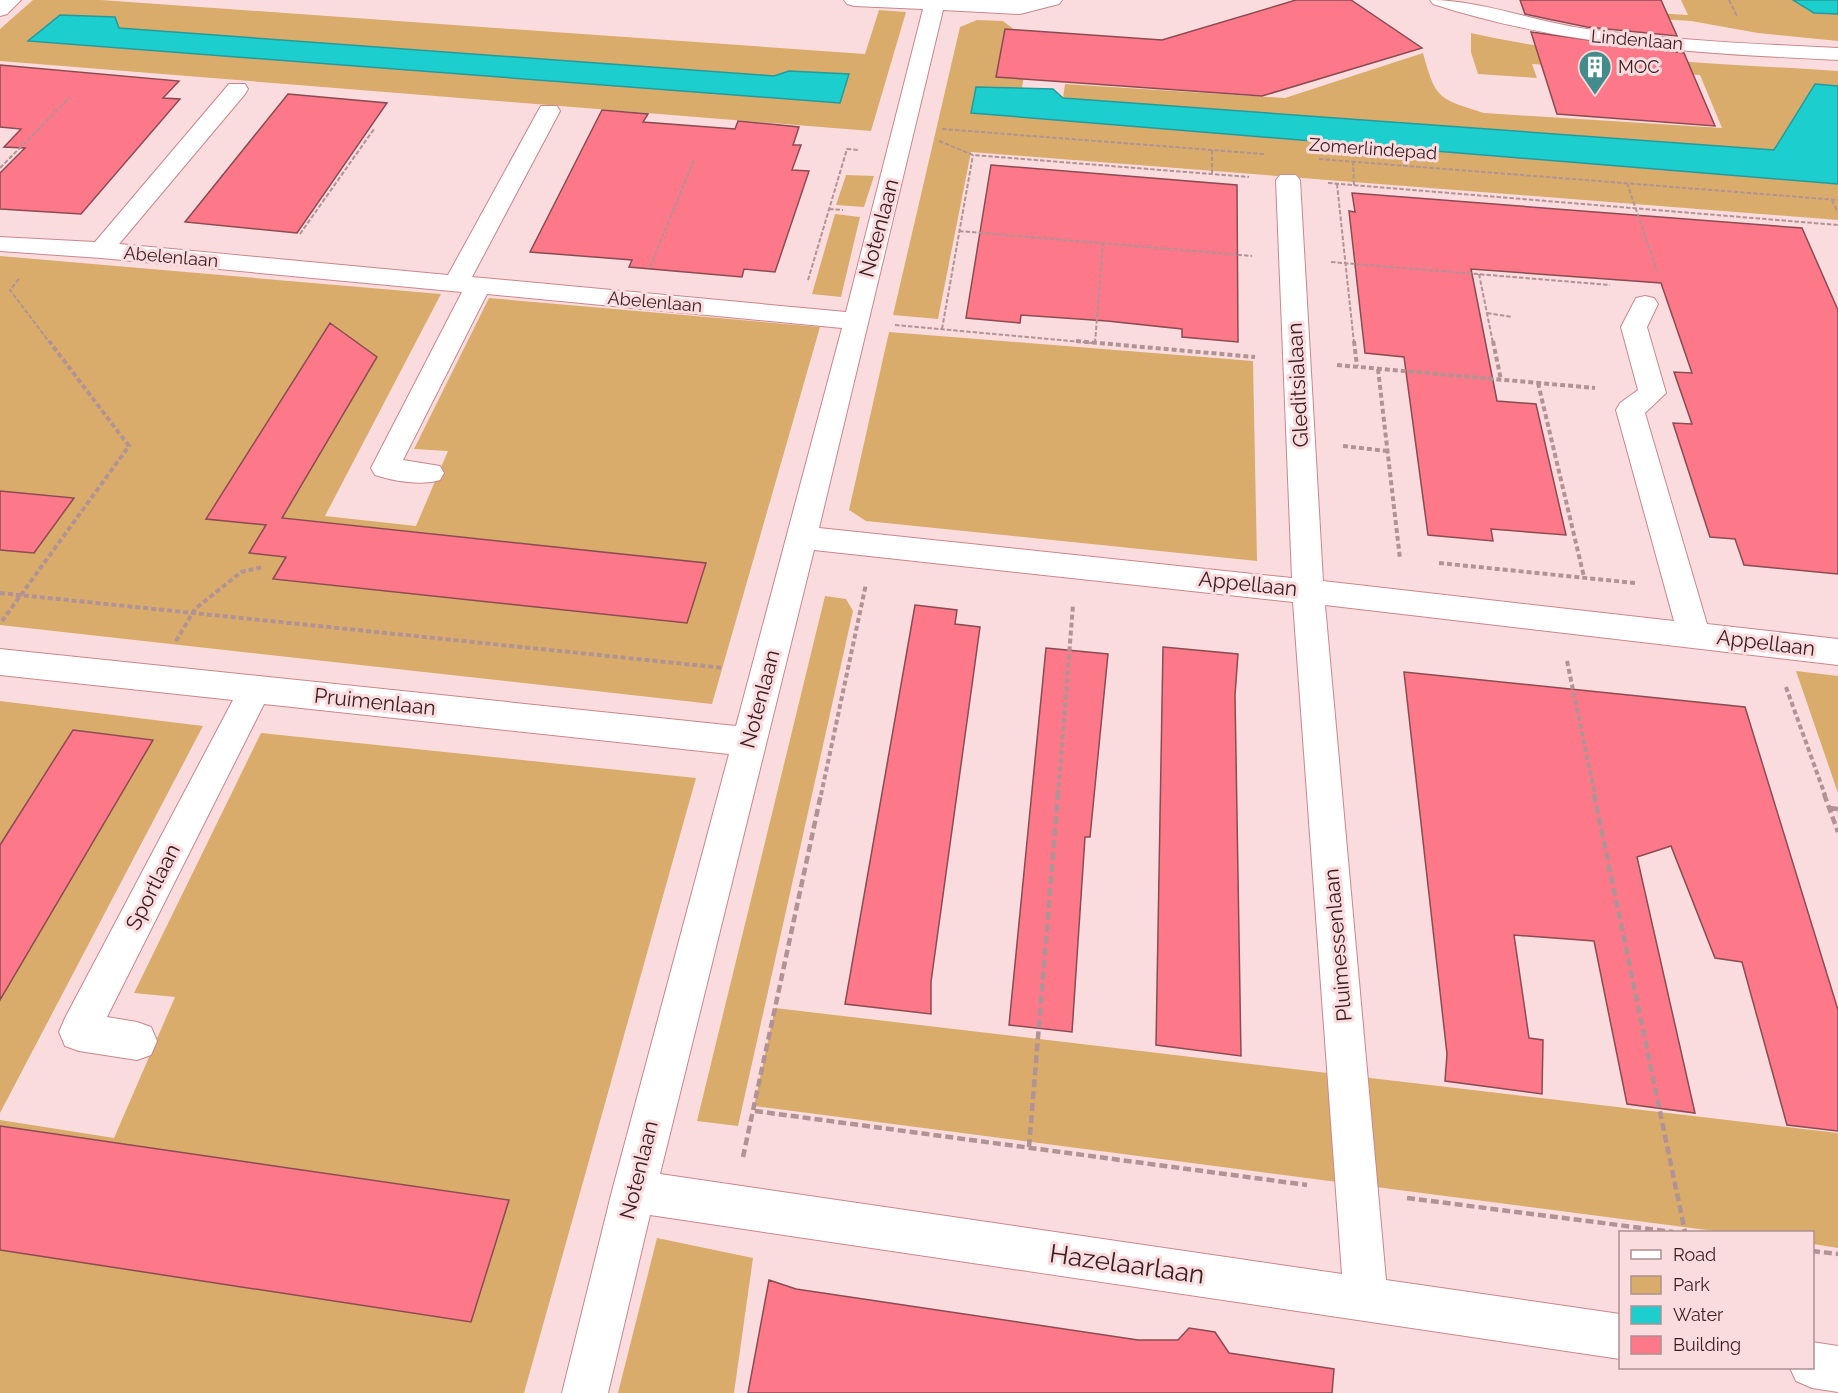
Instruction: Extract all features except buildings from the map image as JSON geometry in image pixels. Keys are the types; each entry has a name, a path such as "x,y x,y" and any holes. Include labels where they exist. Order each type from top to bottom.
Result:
{"street":[{"path":"0,9 11,0"},
{"path":"854,0 1020,8 1052,0"},
{"name":"Lindenlaan","path":"1440,0 1468,10 1587,36 1838,54"},
{"name":"Notenlaan","path":"585,1393 633,1191 802,538 934,5"},
{"name":"Abelenlaan","path":"101,250 237,89"},
{"path":"430,474 385,468 467,285 549,111"},
{"name":"Gleditsialaan","path":"1288,180 1308,591"},
{"name":"Abelenlaan","path":"0,244 101,250 855,321"},
{"name":"Appellaan","path":"1645,304 1634,327 1652,393 1630,410 1694,634"},
{"name":"Appellaan","path":"802,538 1076,565 1838,652"},
{"name":"Pluimessenlaan","path":"1308,591 1366,1300"},
{"name":"Pruimenlaan","path":"0,662 749,742"},
{"name":"Sportlaan","path":"137,1041 79,1032 255,689"},
{"name":"Hazelaarlaan","path":"633,1191 1619,1337"},
{"path":"1814,1365 1838,1369"}],"path":[{"path":"0,168 70,97"},
{"path":"278,267 374,129"},
{"path":"798,316 847,149 902,140 1212,150 1271,155"},
{"path":"1212,150 1212,174"},
{"path":"942,329 973,155 1838,225"},
{"name":"Zomerlindepad","path":"1318,159 1838,200"},
{"path":"636,300 694,160"},
{"path":"1353,161 1354,185"},
{"path":"1627,183 1659,279 1636,278 1645,304"},
{"path":"1337,184 1357,366"},
{"path":"1832,200 1838,213"},
{"path":"1095,343 1103,243"},
{"path":"0,624 129,446 10,290 47,247"},
{"path":"1479,274 1501,380"},
{"path":"1487,313 1512,317"},
{"path":"1378,369 1400,559"},
{"path":"1538,383 1584,577"},
{"path":"732,1206 874,545"},
{"path":"1388,558 1411,560"},
{"path":"1434,563 1680,587"},
{"path":"1029,1147 1076,565"},
{"path":"154,678 193,613 241,572 263,567"},
{"path":"0,593 767,672"},
{"path":"1559,619 1685,1231"},
{"path":"1771,644 1838,832"},
{"path":"1830,808 1838,809"},
{"path":"754,1111 1658,1231"},
{"path":"1814,1251 1838,1254"}],"green space":[{"path":"33,0 101,0 865,54 879,10 906,12 871,131 0,61 0,29","holes":["114,17 119,28 774,76 789,71 849,75 840,103 29,41"]},
{"path":"1681,0 1838,0 1838,41 1758,33 1691,21 1612,16 1639,12 1688,15"},
{"path":"977,20 1003,21 1029,41 1022,88 976,87 971,113 1838,184 1838,220 971,152 938,319 893,315 960,27"},
{"path":"1471,33 1607,55 1838,71 1838,86 1815,84 1774,150 1063,98 1065,84 1285,98 1423,53 1432,80 1441,95 1457,104 1484,113 1722,128 1700,75 1532,64 1537,78 1478,74 1471,52"},
{"path":"846,175 874,176 864,207 836,205"},
{"path":"835,214 860,217 841,297 812,294"},
{"path":"0,256 441,294 325,516 416,526 448,451 414,449 489,298 820,327 712,704 0,625"},
{"path":"889,332 1253,361 1257,561 866,521 849,510"},
{"path":"825,596 846,599 853,611 738,1126 697,1121"},
{"path":"1796,671 1838,676 1838,793"},
{"path":"0,701 203,726 0,1113"},
{"path":"261,733 696,778 524,1393 0,1393 0,1120 114,1138 175,997 134,993"},
{"path":"775,1008 1838,1133 1838,1248 1814,1244 1814,1231 1714,1231 754,1106"},
{"path":"657,1238 753,1258 734,1393 618,1393"}],"water":[{"path":"1793,0 1838,0 1838,14 1814,13"},
{"path":"60,15 115,17 119,28 774,76 789,71 849,74 840,103 28,41"},
{"path":"1815,84 1838,86 1838,184 971,113 976,87 1053,89 1063,98 1774,150"}],"place":[{"name":"MOC","path":"1595,96"}]}
